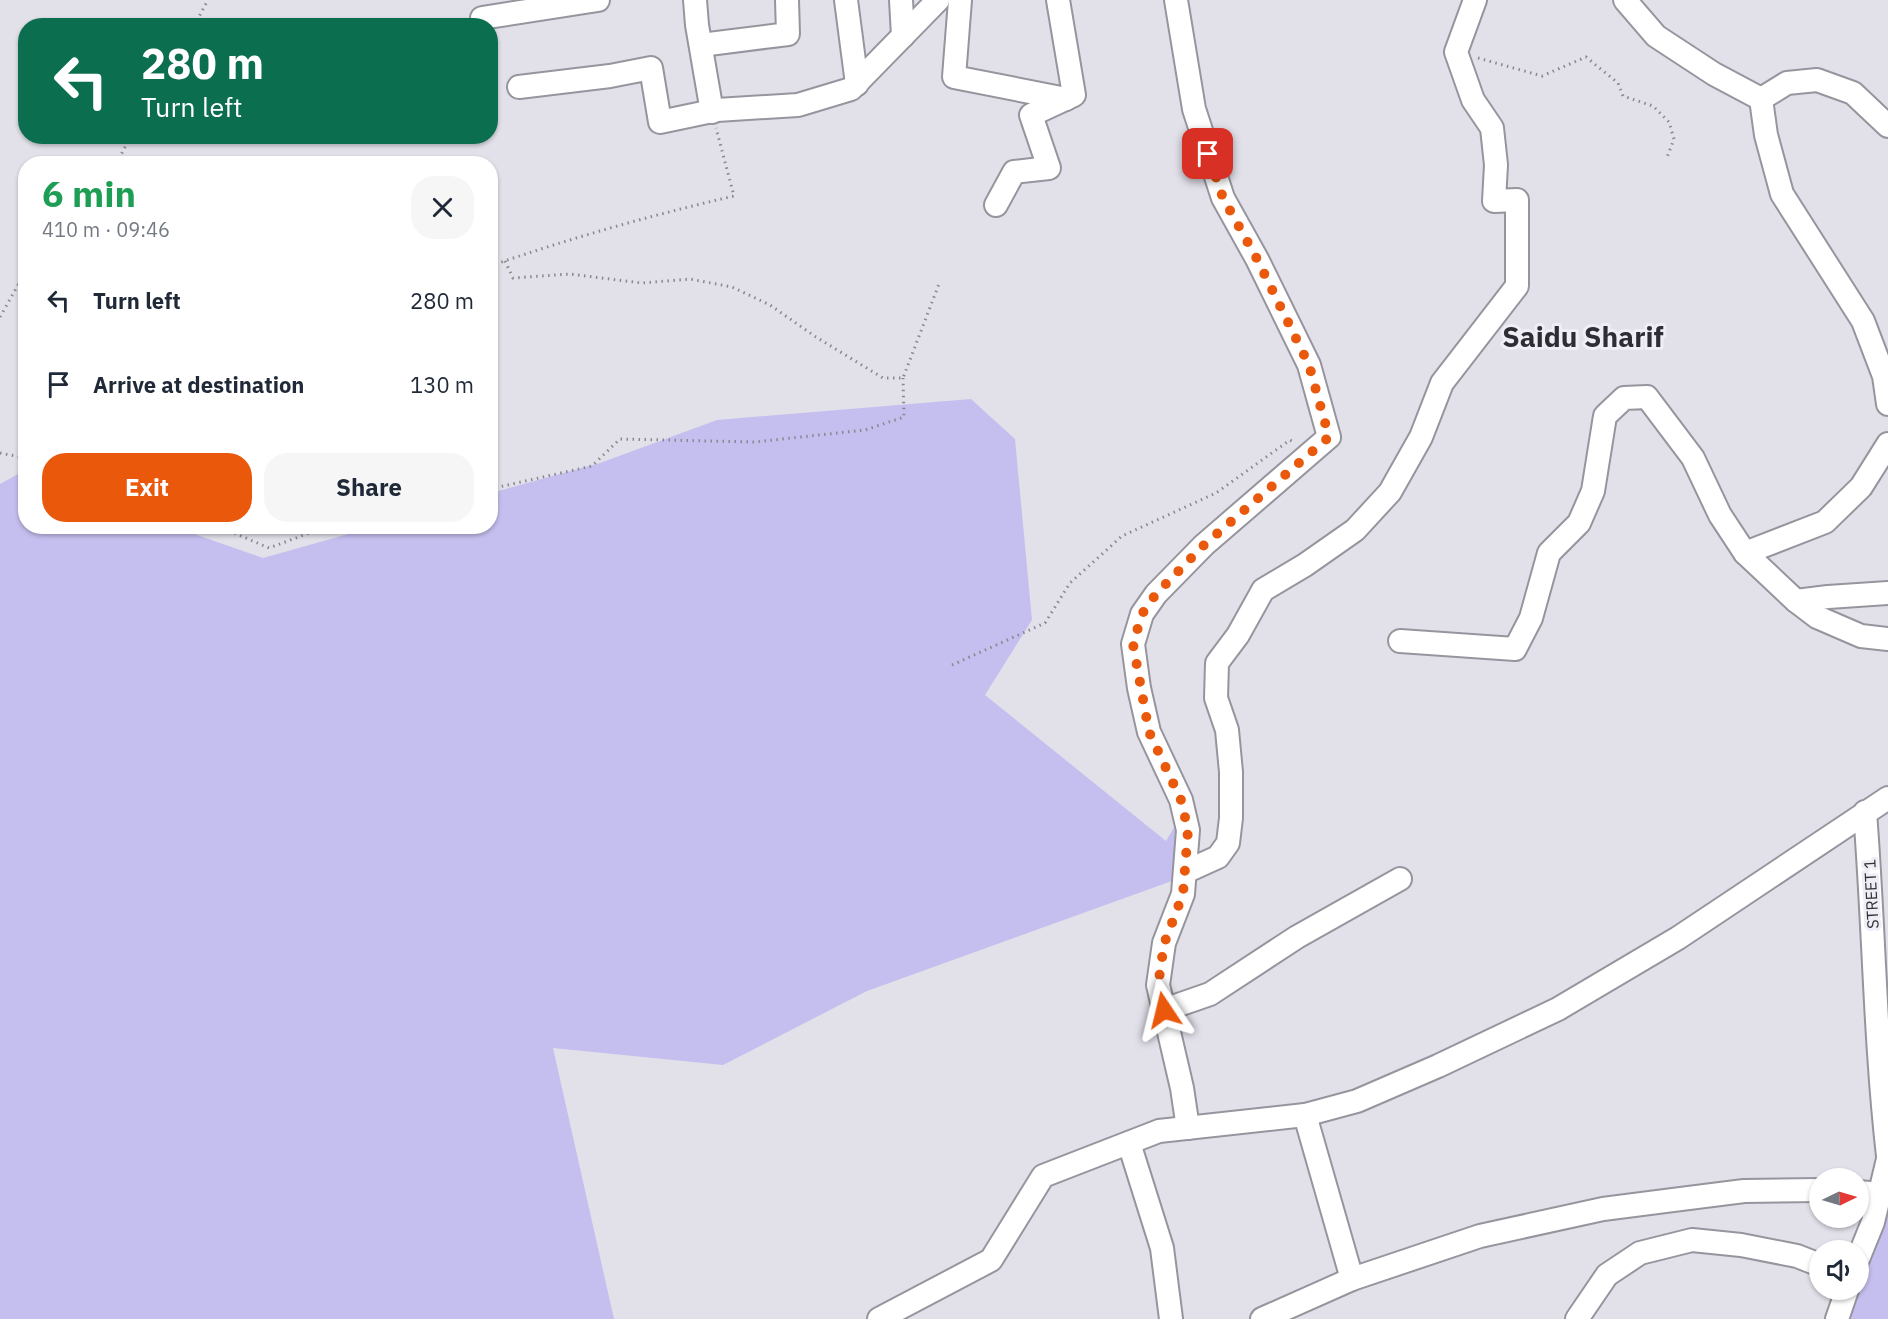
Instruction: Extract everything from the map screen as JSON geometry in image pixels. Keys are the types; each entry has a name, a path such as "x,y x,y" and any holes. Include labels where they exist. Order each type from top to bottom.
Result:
{"street":[{"path":"482,18 598,0"},
{"path":"695,0 712,111"},
{"path":"701,45 788,34 787,0"},
{"path":"846,0 856,84"},
{"path":"901,0 903,36"},
{"path":"519,87 610,76 651,68 660,122 712,111 798,105 851,89 938,0"},
{"path":"960,0 954,77 1066,99"},
{"path":"996,205 1014,172 1050,168 1032,115 1074,94 1058,0"},
{"path":"1176,0 1194,109 1223,198 1257,259 1309,365 1329,437 1204,545 1156,594 1142,614 1133,644 1149,732 1181,800 1188,830 1183,894 1164,944 1158,986 1182,1088 1188,1128"},
{"path":"1185,872 1218,857 1228,843 1231,772 1227,730 1216,699 1216,663 1238,635 1263,590 1305,565 1355,530 1390,492 1420,437 1443,383 1517,286 1517,200 1494,201 1496,165 1492,128 1473,100 1456,52 1475,0"},
{"path":"1625,0 1656,36 1714,74 1761,99"},
{"path":"1761,99 1787,83 1818,80 1853,93 1888,126"},
{"path":"1761,99 1766,135 1782,194 1863,321 1884,376 1888,404"},
{"path":"1400,641 1515,650 1531,618 1550,553 1579,523 1593,491 1605,416 1624,398 1647,398 1693,458 1720,515 1745,553 1796,601 1817,617 1861,636 1888,639"},
{"path":"1745,553 1825,522 1861,487 1888,444"},
{"path":"1796,601 1888,592"},
{"path":"879,1319 991,1260 1043,1176 1159,1131 1305,1114 1357,1101 1438,1066 1557,1009 1678,938 1888,798"},
{"name":"STREET 1","path":"1865,812 1872,904 1878,1063 1888,1157 1881,1194 1866,1240"},
{"path":"1164,1010 1210,994 1297,938 1400,879"},
{"path":"1305,1114 1352,1279"},
{"path":"1128,1143 1162,1248 1171,1319"},
{"path":"1262,1319 1352,1279 1480,1236 1603,1209 1744,1191 1809,1190"},
{"path":"1869,1193 1881,1194"},
{"path":"1577,1319 1607,1275 1640,1253 1692,1240 1742,1245 1797,1256 1809,1261"},
{"path":"1837,1319 1843,1300"}],"path":[{"path":"198,18 208,0"},
{"path":"1456,52 1542,76 1586,57 1618,83 1623,96 1653,106 1669,122 1674,139 1666,160"},
{"path":"498,263 657,214 734,196 712,111"},
{"path":"505,261 513,278 570,274 642,283 690,279 732,287 770,304 816,337 883,378 903,378"},
{"path":"498,487 592,465 620,439 755,442 865,430 904,417 903,378 939,284"},
{"path":"0,317 18,285"},
{"path":"952,665 1045,623 1070,583 1122,536 1216,493 1290,440 1313,451"},
{"path":"0,453 18,456"},
{"path":"237,534 269,548 307,534"}],"shaded area":[{"path":"971,399 1015,439 1032,620 985,695 1166,841 1178,821 1183,877 867,991 723,1065 553,1048 614,1319 0,1319 0,484 18,474 18,534 194,534 263,558 348,534 498,534 498,491 600,463 717,420"},
{"path":"1888,1189 1888,1319 1850,1319 1856,1300 1869,1300 1869,1254"}],"district":[{"name":"Saidu Sharif","path":"1583,336"}],"route":[{"path":"1164,1010 1158,986 1164,944 1183,894 1188,854 1188,830 1181,800 1149,732 1133,644 1142,614 1156,594 1204,545 1329,437 1309,365 1257,259 1223,198 1208,154"}]}
